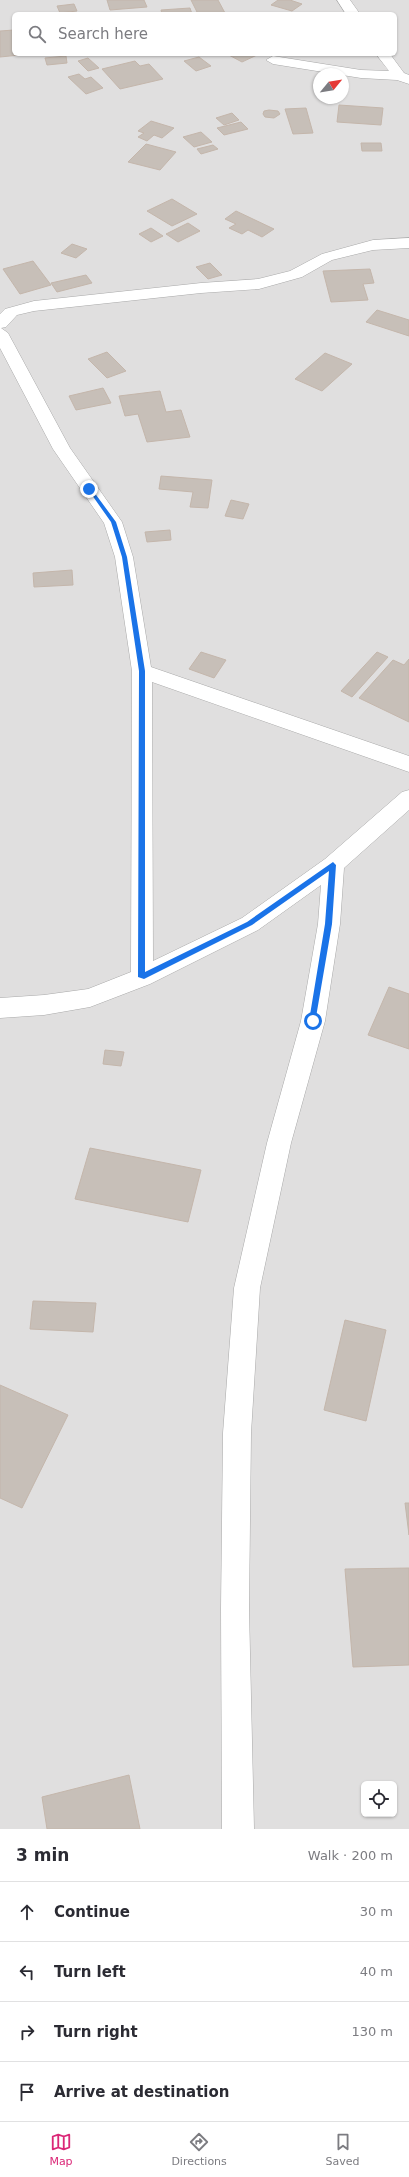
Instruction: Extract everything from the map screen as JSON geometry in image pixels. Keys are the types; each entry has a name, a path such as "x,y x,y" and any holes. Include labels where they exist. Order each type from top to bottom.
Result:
{"street":[{"path":"343,0 352,12"},
{"path":"385,56 404,78"},
{"path":"273,60 361,74 404,78"},
{"path":"0,324 11,312 34,306 201,288 259,284 296,274 327,258 373,245 409,243"},
{"path":"0,333 62,450 113,522 124,557 142,671 142,977"},
{"path":"142,671 409,764"},
{"path":"0,1008 44,1005 90,998 142,977 250,924 333,865 409,798"},
{"path":"238,1829 235,1609 237,1433 247,1288 279,1143 313,1021 329,924 333,865"}],"shaded area":[{"path":"0,0 409,0 409,1829 0,1829"}],"building":[{"path":"107,0 144,0 147,7 110,10"},
{"path":"191,0 218,0 224,12 197,12"},
{"path":"278,0 290,0 302,4 292,11 271,5"},
{"path":"74,4 77,11 60,12 57,6"},
{"path":"190,8 191,12 162,12 161,10"},
{"path":"12,30 12,56 0,57 0,31"},
{"path":"66,56 67,63 47,65 45,58"},
{"path":"231,56 255,56 242,62"},
{"path":"199,57 211,66 196,71 184,61"},
{"path":"88,58 99,68 88,71 78,61"},
{"path":"135,61 140,66 149,64 163,79 120,89 102,69"},
{"path":"79,74 85,79 91,77 103,88 86,94 68,77"},
{"path":"339,105 383,108 381,125 337,122"},
{"path":"306,108 313,133 293,134 285,109"},
{"path":"264,111 278,111 280,114 274,118 265,117 263,114"},
{"path":"232,113 239,120 224,125 216,118"},
{"path":"151,121 174,128 162,138 154,135 147,141 138,137 144,133 138,131"},
{"path":"241,122 248,129 224,135 217,128"},
{"path":"201,132 212,142 194,147 183,137"},
{"path":"361,143 381,143 382,151 362,151"},
{"path":"146,144 176,152 160,170 128,162"},
{"path":"213,145 218,149 201,154 197,149"},
{"path":"172,199 197,214 172,226 147,211"},
{"path":"236,211 274,229 262,237 248,230 242,234 229,228 236,224 225,219"},
{"path":"188,223 200,231 178,242 166,234"},
{"path":"151,228 163,236 151,242 139,234"},
{"path":"72,244 87,249 76,258 61,253"},
{"path":"33,261 51,285 20,294 3,269"},
{"path":"210,263 222,275 208,279 196,267"},
{"path":"370,269 374,283 363,284 368,300 331,302 323,271"},
{"path":"86,275 92,283 57,292 51,283"},
{"path":"377,310 409,320 409,336 366,322"},
{"path":"107,352 126,371 107,378 88,359"},
{"path":"325,353 352,364 322,391 295,379"},
{"path":"103,388 111,403 76,410 69,396"},
{"path":"160,391 166,412 181,410 190,437 147,442 138,414 125,416 119,396"},
{"path":"161,476 212,480 208,508 190,507 193,492 159,489"},
{"path":"231,500 249,504 243,519 225,516"},
{"path":"170,530 171,540 147,542 145,532"},
{"path":"72,570 73,585 34,587 33,573"},
{"path":"201,652 226,660 214,678 189,669"},
{"path":"377,652 388,657 352,697 341,691"},
{"path":"409,659 409,722 359,698 393,660 404,665"},
{"path":"389,987 409,994 409,1049 368,1035"},
{"path":"105,1050 124,1052 121,1066 103,1064"},
{"path":"90,1148 201,1170 188,1222 75,1199"},
{"path":"33,1301 96,1303 93,1332 30,1329"},
{"path":"345,1320 386,1330 366,1421 324,1410"},
{"path":"0,1385 68,1415 22,1508 0,1498"},
{"path":"405,1503 409,1503 409,1535"},
{"path":"409,1568 409,1665 353,1667 345,1569"},
{"path":"129,1775 140,1829 47,1829 42,1797"}],"route":[{"path":"89,489 113,522 124,557 142,671 142,977 250,924 333,865 329,924 313,1021"}]}
